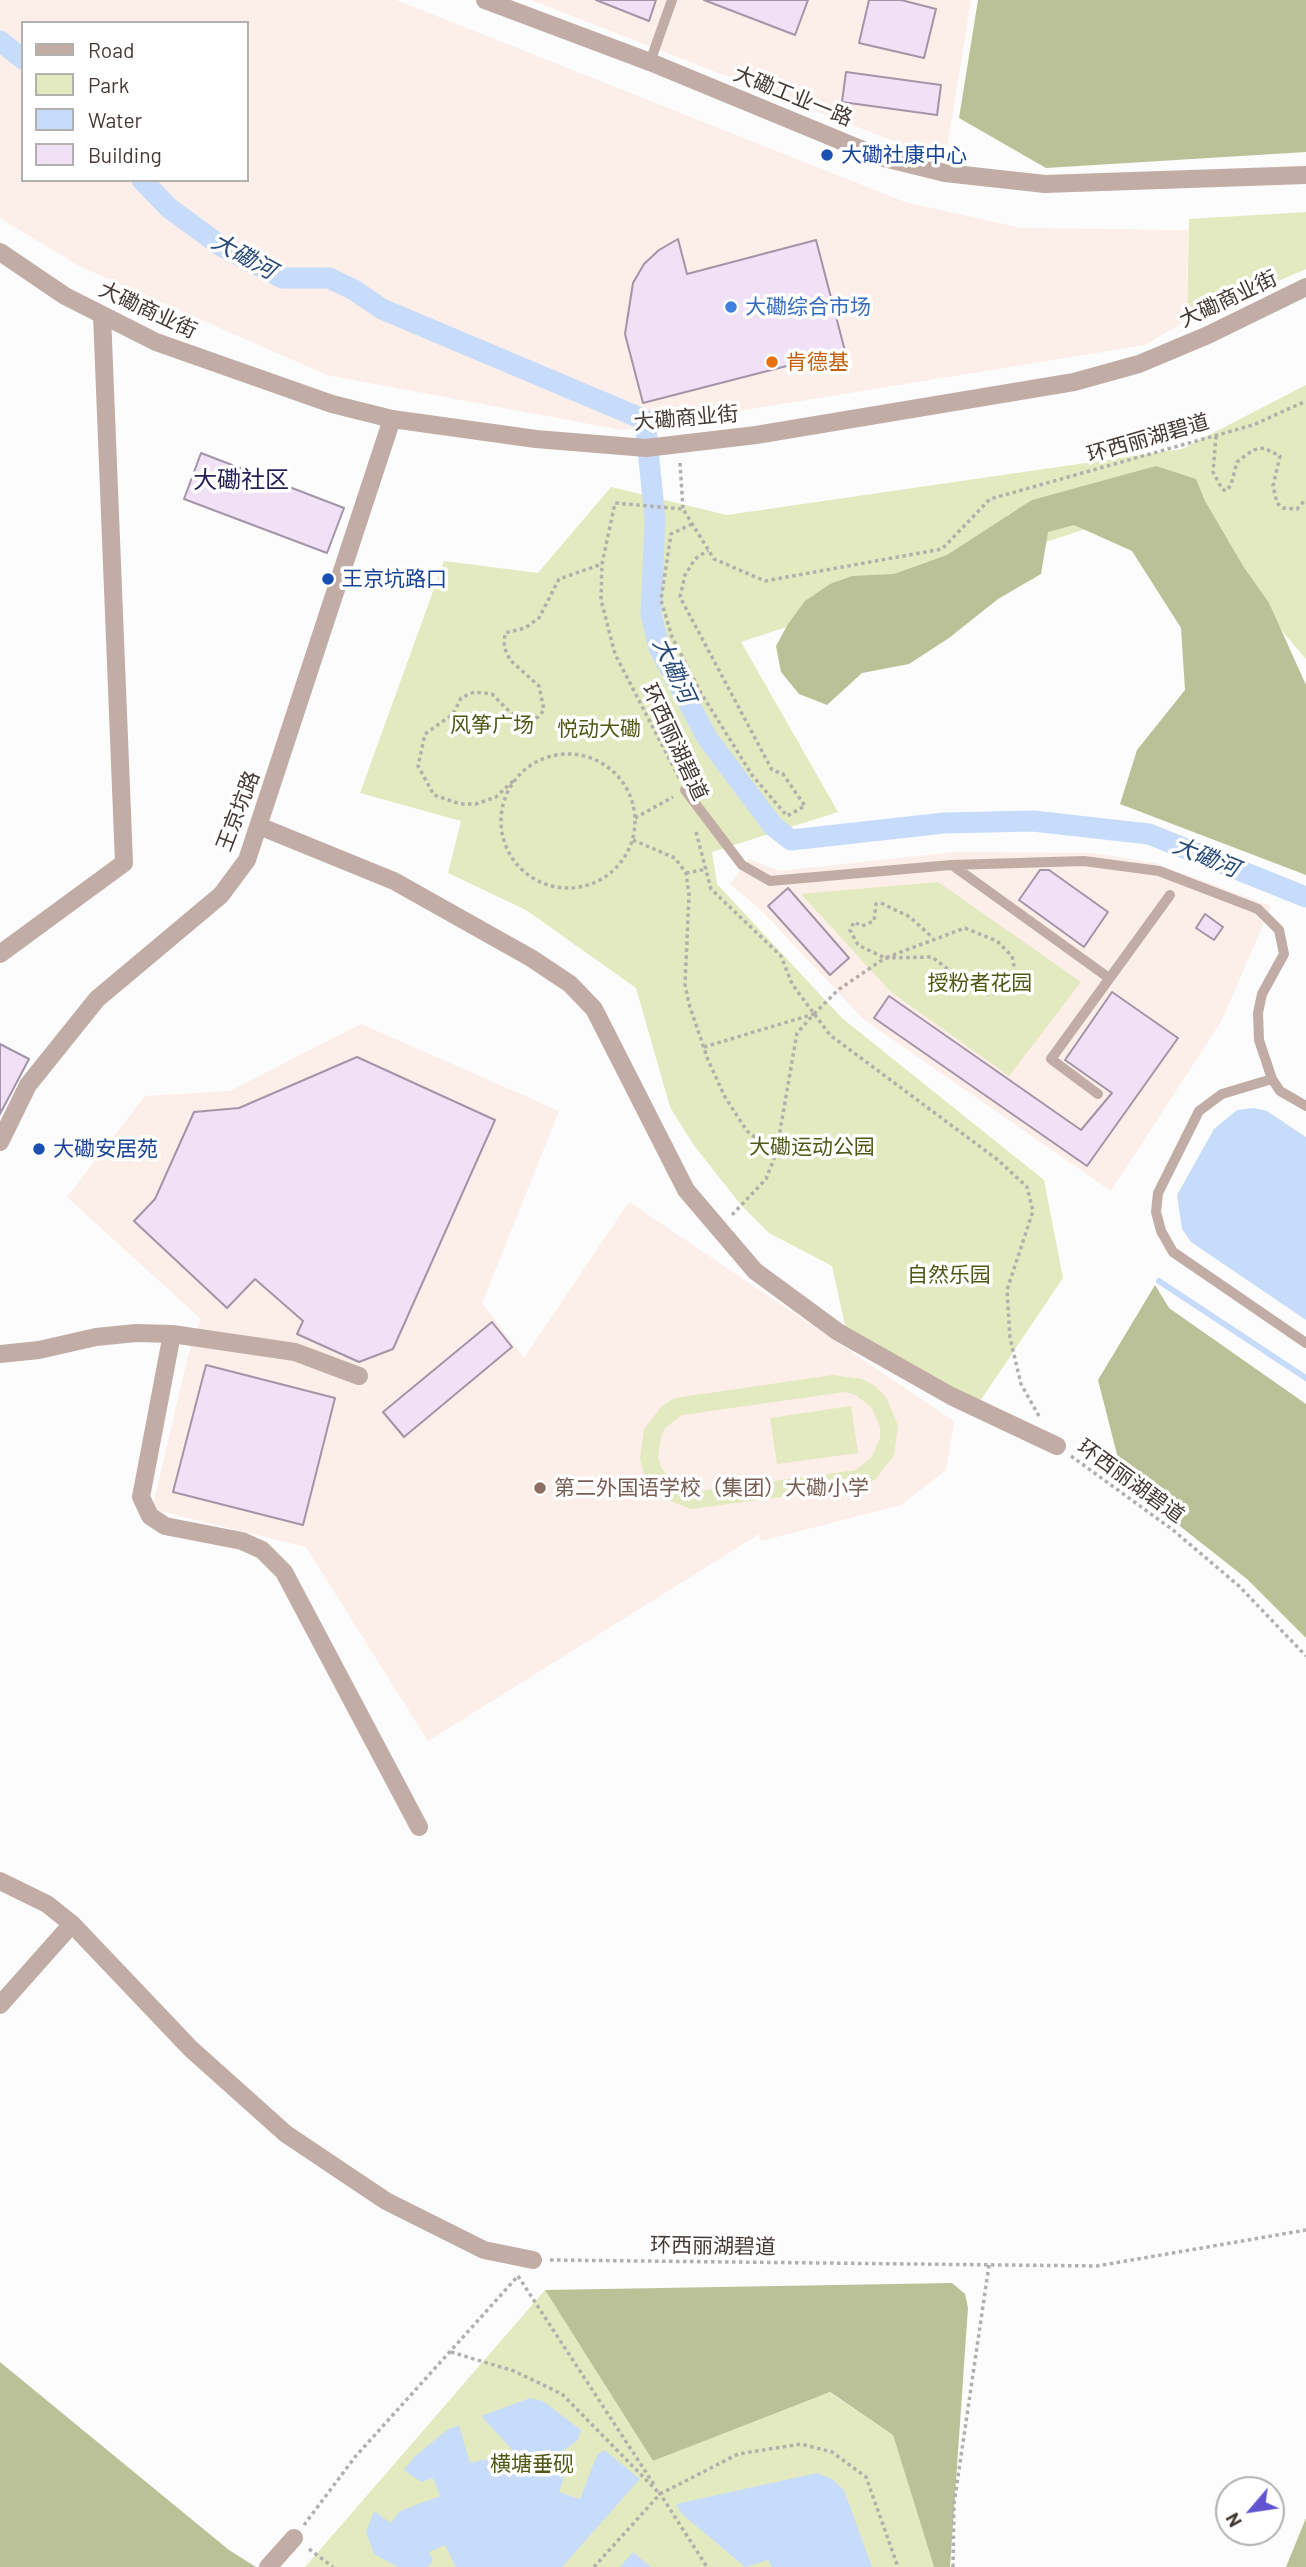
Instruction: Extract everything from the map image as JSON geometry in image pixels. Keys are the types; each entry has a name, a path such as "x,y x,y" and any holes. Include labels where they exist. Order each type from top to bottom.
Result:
{"street":[{"name":"大磡工业一路","path":"485,0 650,62 880,157 945,173 1045,184 1306,175"},
{"name":"大磡商业街","path":"0,252 65,296 102,315 156,342 245,375 392,419 536,439 646,448 756,435 1074,382 1150,359 1306,287"},
{"path":"0,954 124,863 102,315"},
{"name":"王京坑路","path":"0,1142 28,1085 89,1009 164,940 221,895 247,860 392,419"},
{"path":"259,826 394,881 531,958 570,984 594,1009 686,1190 755,1271 838,1332 951,1396 1058,1446"},
{"path":"0,1354 39,1350 96,1337 136,1333 172,1334 295,1352 359,1376"},
{"path":"172,1334 141,1497 150,1516 165,1526 242,1541 262,1550 284,1572 419,1827"},
{"path":"0,1881 47,1905 72,1924 191,2049 286,2134 386,2201 484,2250 533,2260"},
{"path":"0,2004 72,1924"},
{"path":"268,2567 294,2538"}],"lane":[{"path":"650,62 672,0"},
{"path":"685,790 742,865 770,881 951,865 1052,860 1124,865 1158,871 1258,909 1272,919 1283,941 1284,954 1262,994 1258,1013 1259,1040 1272,1079 1280,1091 1306,1106"},
{"path":"951,865 1110,978"},
{"path":"1098,1094 1052,1059 1170,895"},
{"path":"1272,1079 1222,1094 1199,1111 1158,1193 1156,1212 1161,1231 1173,1252 1306,1343"}],"path":[{"name":"环西丽湖碧道","path":"685,790 615,654 601,600 602,564 615,503 683,509 714,559 765,581 901,559 942,549 990,499 1253,425 1306,401"},
{"path":"1216,436 1213,471 1222,489 1226,491 1231,485 1237,463 1248,453 1264,448 1280,456 1273,486 1277,503 1283,508 1297,509 1306,499"},
{"path":"679,444 683,509"},
{"path":"692,524 671,534 661,600 672,637 701,693 752,775 787,816 805,806 782,774 772,770 680,597 685,575 695,559 708,550"},
{"path":"513,781 500,816 503,839 512,859 527,875 547,885 568,889 589,885 608,875 624,859 632,840 635,818 630,797 619,778 602,763 581,755 558,754 537,761 513,781 496,797 476,804 460,804 434,794 418,766 425,734 453,714 461,698 474,692 492,694 518,720 538,717 544,710 539,686 509,660 504,648 505,633 525,628 539,618 559,579 602,564"},
{"path":"635,818 685,790"},
{"name":"环西丽湖碧道","path":"696,830 711,889 780,956 792,984 830,1035 998,1160 1027,1187 1033,1211 1007,1290 1010,1338 1021,1384 1058,1446 1173,1530 1230,1578 1306,1656"},
{"path":"632,840 675,858 686,873 689,895 685,985 704,1047 725,1097 747,1131 776,1154"},
{"path":"686,873 707,869"},
{"path":"719,1228 766,1178 776,1154 797,1033 838,990 885,958 965,928 981,932 997,941 1012,956 1016,975 1005,992 989,995 974,989 932,957 885,958 858,945 850,930 854,922 862,926 874,921 876,904 889,905 910,917 933,938"},
{"path":"704,1047 814,1014"},
{"name":"环西丽湖碧道","path":"533,2260 1097,2266 1306,2230"},
{"path":"333,2567 294,2538 355,2457 533,2260"},
{"path":"953,2567 954,2504 989,2265"},
{"path":"518,2276 707,2567"},
{"path":"451,2352 514,2371 562,2394 660,2494"},
{"path":"594,2567 660,2494 738,2454 801,2444 832,2452 866,2477 898,2567"}],"shaded area":[{"path":"0,0 396,0 905,202 1021,228 1188,230 1187,320 1145,345 622,430 327,375 79,266 0,218"},
{"path":"531,0 971,0 945,161"},
{"path":"954,852 1094,853 1155,863 1271,906 1222,1020 1111,1191 863,1019 763,912 730,884 749,859 779,871"},
{"name":"第二外国语学校（集团）大磡小学","path":"361,1024 559,1111 482,1303 524,1358 629,1202 954,1421 946,1470 901,1505 761,1541 759,1534 428,1741 306,1547 152,1509 190,1348 201,1319 67,1197 145,1096 230,1091"}],"green space":[{"path":"978,0 1306,0 1306,152 1046,168 959,118"},
{"path":"1306,212 1306,269 1187,320 1189,219"},
{"name":"悦动大磡","path":"1306,385 1306,659 1171,501 741,642 838,812 712,852 717,884 842,1018 1044,1180 1063,1278 978,1404 846,1330 832,1266 769,1233 741,1205 693,1144 670,1107 636,988 526,910 448,873 461,821 360,793 444,561 538,573 611,487 727,515 1182,449"},
{"path":"1156,466 1196,479 1205,501 1243,566 1269,603 1306,685 1306,875 1120,804 1137,750 1185,690 1181,628 1132,551 1074,525 1048,532 1041,574 998,599 949,638 909,664 862,673 827,705 799,694 781,672 776,646 788,624 805,601 830,584 852,576 894,574 947,555 1032,500"},
{"name":"授粉者花园","path":"938,882 1081,982 1009,1076 891,992 801,894"},
{"path":"1155,1285 1169,1308 1306,1404 1306,1638 1247,1579 1124,1482 1098,1380"},
{"path":"833,1375 862,1379 875,1386 886,1397 898,1425 894,1455 876,1479 863,1486 691,1509 663,1498 644,1474 640,1459 644,1429 662,1406 675,1398","holes":["845,1392 856,1395 872,1408 880,1427 880,1438 872,1457 856,1470 693,1492 673,1484 661,1467 658,1457 661,1436 666,1427 682,1415"]},
{"path":"851,1406 858,1453 777,1464 770,1418"},
{"path":"952,2283 965,2294 968,2308 950,2567 934,2567 893,2435 830,2392 653,2461 545,2290"},
{"name":"横塘垂砚","path":"545,2290 653,2461 829,2392 893,2435 934,2567 305,2567"},
{"path":"0,2362 229,2550 256,2567 0,2567"},
{"path":"1306,2518 1306,2567 1286,2567"}],"water":[{"path":"1254,1108 1267,1111 1306,1137 1306,1320 1191,1242 1182,1229 1177,1195 1214,1129 1237,1110"},
{"path":"530,2398 543,2401 581,2430 578,2440 552,2459 564,2477 559,2492 580,2499 597,2455 604,2450 640,2479 562,2567 456,2567 445,2545 429,2552 433,2560 428,2567 398,2567 374,2554 366,2532 374,2511 391,2523 400,2511 440,2496 433,2478 421,2482 404,2470 414,2457 447,2430 459,2425 470,2463 491,2458 501,2468 516,2454 481,2416"},
{"path":"817,2473 832,2479 844,2490 872,2567 772,2567 768,2560 745,2567 682,2514 676,2504"},
{"path":"633,2552 651,2567 620,2567"}],"building":[{"path":"596,0 656,0 649,21"},
{"path":"704,0 808,0 795,35"},
{"path":"869,0 901,0 936,9 924,58 859,43"},
{"path":"846,72 941,85 937,115 842,102"},
{"name":"大磡综合市场","path":"678,239 687,274 816,240 845,351 643,403 625,334 633,283 644,264 659,250"},
{"path":"201,453 344,508 327,553 184,499"},
{"path":"1040,870 1049,870 1108,912 1084,947 1019,900"},
{"path":"788,888 849,958 830,975 768,906"},
{"path":"1205,914 1223,927 1214,940 1196,928"},
{"path":"1112,992 1178,1038 1087,1166 874,1018 889,996 1081,1130 1112,1093 1065,1060"},
{"path":"0,1044 29,1059 0,1114"},
{"path":"357,1057 495,1120 393,1349 359,1362 297,1334 303,1321 255,1279 227,1308 134,1221 155,1199 194,1112 239,1108"},
{"path":"492,1322 512,1347 404,1437 383,1412"},
{"path":"206,1365 335,1398 303,1525 173,1492"}],"waterway":[{"name":"大磡河","path":"0,41 21,57"},
{"name":"大磡河","path":"144,182 169,208 221,246 282,278 329,278 354,290 382,309 645,420 655,519 651,614 659,648 708,739 773,826 791,840 944,823 1033,821 1149,834 1306,897"},
{"path":"1159,1281 1306,1378"}],"place":[{"name":"大磡社康中心","path":"827,155"},
{"name":"大磡综合市场","path":"731,307"},
{"name":"肯德基","path":"772,362"},
{"name":"王京坑路口","path":"328,579"},
{"name":"大磡安居苑","path":"39,1149"},
{"name":"第二外国语学校（集团）大磡小学","path":"540,1488"}],"district":[{"name":"大磡社区","path":"241,480"}],"park label":[{"name":"风筝广场","path":"492,725"},
{"name":"大磡运动公园","path":"812,1147"},
{"name":"自然乐园","path":"949,1275"}]}
